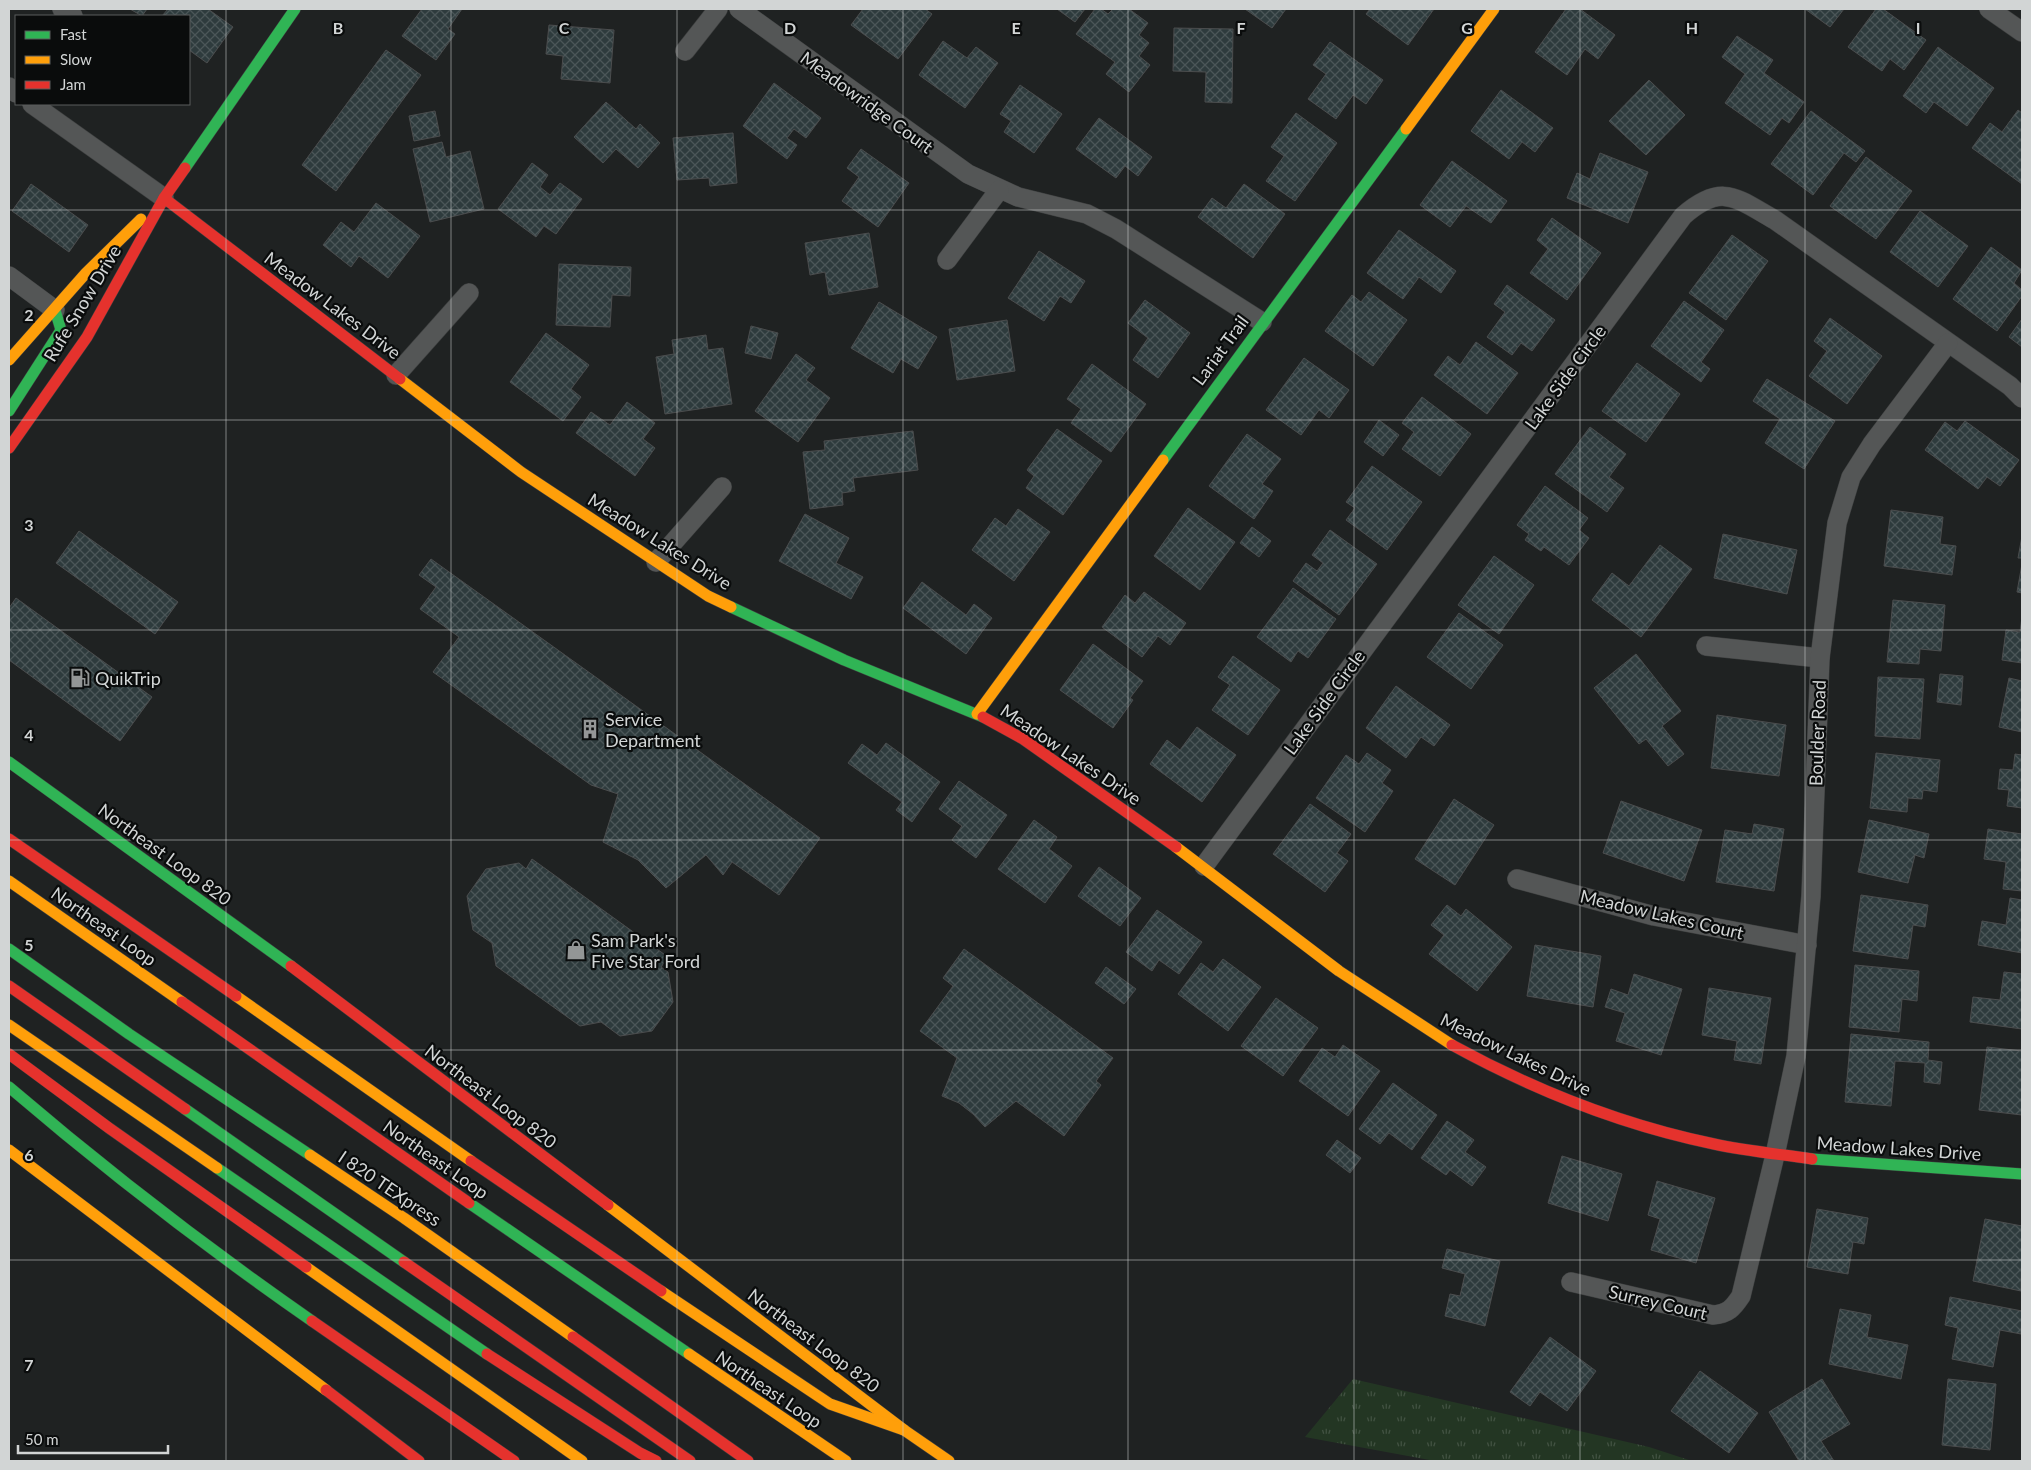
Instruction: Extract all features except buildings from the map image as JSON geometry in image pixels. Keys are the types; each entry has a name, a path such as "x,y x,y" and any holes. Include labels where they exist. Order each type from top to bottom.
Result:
{"main road":[{"name":"Rufe Snow Drive","path":"9,448 87,336 93,322 164,198 295,9"},
{"name":"Lariat Trail","path":"977,714 1262,322 1494,9"},
{"name":"Rufe Snow Drive","path":"9,360 86,273 164,198"},
{"name":"Meadow Lakes Drive","path":"164,198 521,472 656,562 708,596 844,660 977,714 1023,740 1204,866 1339,971 1453,1046 1561,1098 1615,1118 1714,1144 1822,1161 2022,1174"},
{"path":"18,435 9,413 61,330 55,310"},
{"name":"Northeast Loop 820","path":"9,762 348,1008 904,1430 949,1461"},
{"path":"9,839 525,1199 830,1404 904,1430"},
{"name":"Northeast Loop","path":"9,881 569,1274 846,1461"},
{"name":"I 820 TEXpress","path":"9,949 129,1034 404,1218 748,1461"},
{"path":"9,986 690,1461"},
{"path":"9,1026 504,1366 640,1453 656,1461"},
{"path":"9,1054 109,1128 582,1461"},
{"path":"9,1087 76,1144 245,1274 514,1461"},
{"path":"9,1150 419,1461"}],"street":[{"path":"685,51 718,9"},
{"name":"Meadowridge Court","path":"739,9 968,174 999,190 1018,197 1088,214 1116,229 1262,322"},
{"path":"1989,9 2022,32"},
{"path":"33,105 164,198"},
{"path":"947,260 999,190"},
{"name":"Lake Side Circle","path":"1204,866 1683,216 1699,203 1715,196 1727,196 1739,200 1775,220 2010,386 2022,398"},
{"path":"9,276 55,310"},
{"path":"396,375 469,293"},
{"name":"Boulder Road","path":"1776,1155 1796,1056 1808,945 1820,658 1837,523 1851,477 1872,444 1948,343"},
{"path":"656,562 722,487"},
{"path":"1706,646 1820,658"},
{"name":"Meadow Lakes Court","path":"1517,879 1654,916 1808,945"},
{"name":"Surrey Court","path":"1571,1282 1713,1315 1725,1314 1734,1308 1741,1296 1776,1155"}],"green space":[{"path":"1353,1379 1649,1447 1692,1461 1435,1461 1305,1437"}],"traffic: fast":[{"path":"185,168 295,9"},
{"path":"1163,460 1406,129"},
{"path":"9,411 61,330 55,310"},
{"path":"731,607 844,660 983,717"},
{"path":"9,762 291,966"},
{"path":"9,949 129,1034 310,1155"},
{"path":"9,1087 157,1208 312,1321"},
{"path":"185,1109 404,1262"},
{"path":"1812,1159 2022,1174"},
{"path":"217,1168 487,1354"},
{"path":"469,1203 689,1354"}],"traffic: slow":[{"path":"1406,129 1494,9"},
{"path":"9,360 86,273 141,219"},
{"path":"400,379 521,472 708,596 731,607"},
{"path":"977,714 1163,460"},
{"path":"1176,847 1339,971 1452,1045"},
{"path":"9,881 182,1002"},
{"path":"236,996 471,1161"},
{"path":"9,1025 217,1168"},
{"path":"9,1150 326,1390"},
{"path":"310,1155 404,1218 573,1337"},
{"path":"608,1205 904,1430 949,1461"},
{"path":"306,1267 582,1461"},
{"path":"661,1291 830,1404 904,1430"},
{"path":"689,1354 846,1461"}],"traffic: jam":[{"path":"9,448 87,337 164,198 185,168"},
{"path":"164,198 400,379"},
{"path":"983,717 1023,739 1176,847"},
{"path":"9,839 236,996"},
{"path":"291,966 608,1205"},
{"path":"9,986 185,1109"},
{"path":"182,1002 469,1203"},
{"path":"1452,1045 1547,1091 1646,1127 1750,1151 1812,1159"},
{"path":"9,1054 109,1128 306,1267"},
{"path":"471,1161 661,1291"},
{"path":"404,1262 690,1461"},
{"path":"312,1321 514,1461"},
{"path":"573,1337 748,1461"},
{"path":"487,1354 640,1453 656,1461"},
{"path":"326,1390 419,1461"}],"place":[{"name":"QuikTrip","path":"80,678"},
{"name":"Service Department","path":"590,729"},
{"name":"Sam Park's Five Star Ford","path":"576,950"}]}
